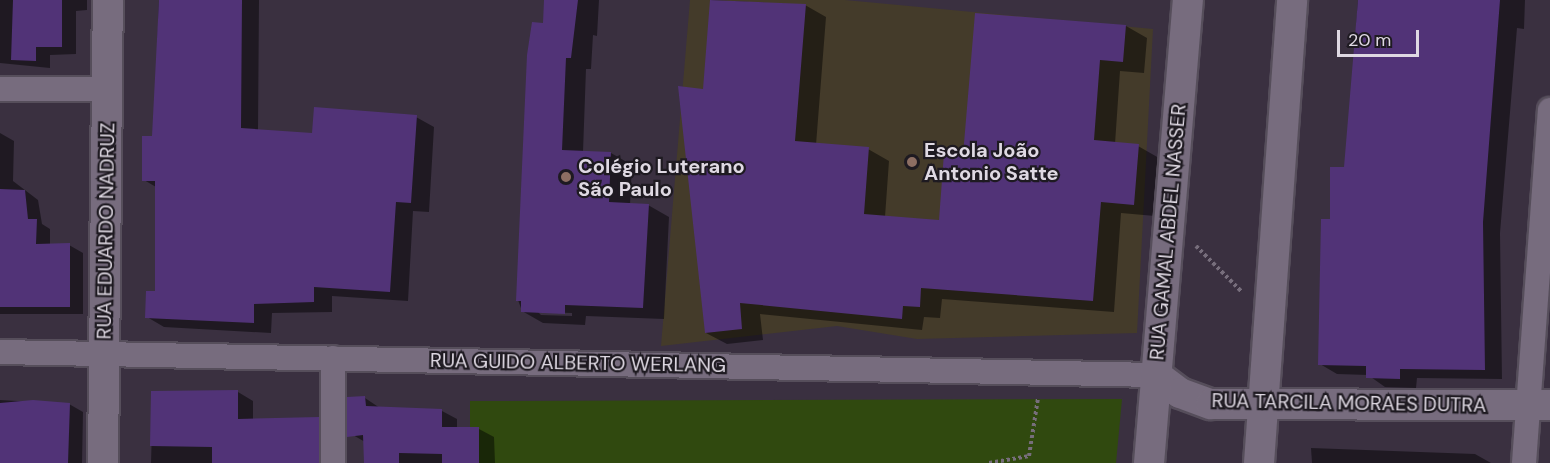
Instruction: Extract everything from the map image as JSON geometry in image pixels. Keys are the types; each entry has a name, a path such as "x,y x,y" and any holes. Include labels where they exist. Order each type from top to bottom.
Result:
{"street":[{"name":"RUA EDUARDO NADRUZ","path":"103,463 108,0"},
{"name":"RUA GAMAL ABDEL NASSER","path":"1149,463 1188,0"},
{"path":"1259,463 1272,322 1292,0"},
{"path":"0,89 108,89"},
{"path":"1524,463 1540,405 1550,110"},
{"name":"RUA GUIDO ALBERTO WERLANG","path":"0,352 1156,375"},
{"path":"333,358 333,463"},
{"name":"RUA TARCILA MORAES DUTRA","path":"1156,375 1200,402 1264,405 1540,405"}],"path":[{"path":"1170,219 1272,322"},
{"path":"989,463 1029,456 1042,372"}],"shaded area":[{"name":"Escola João Antonio Satte","path":"690,0 845,0 1153,29 1137,333 917,339 837,326 661,346"}],"green space":[{"path":"1122,399 1116,463 470,463 470,401"}],"building":[{"path":"13,0 62,0 62,47 36,47 36,61 11,60"},
{"path":"159,0 242,0 241,128 312,133 314,107 417,115 411,203 396,202 390,292 314,287 314,302 254,304 254,323 145,318 146,291 155,291 155,181 142,181 142,136 152,136"},
{"name":"Colégio Luterano São Paulo","path":"544,0 578,0 571,58 566,58 562,150 611,152 609,202 649,204 643,308 565,305 565,314 521,312 521,301 516,301 527,55 532,22 543,23"},
{"name":"Escola João Antonio Satte","path":"710,0 806,4 795,141 869,147 864,214 939,220 944,153 963,155 975,13 1126,25 1123,62 1100,60 1094,140 1139,144 1134,205 1101,202 1093,301 921,288 920,307 903,306 902,319 740,303 742,329 705,333 678,86 703,89"},
{"path":"1358,0 1500,0 1483,222 1485,370 1400,369 1400,379 1366,378 1366,366 1318,365 1321,219 1330,219 1330,167 1344,167"},
{"path":"0,189 25,190 28,219 37,219 36,244 70,243 70,307 0,307"},
{"path":"238,390 238,419 319,417 319,463 212,463 212,447 150,446 151,391"},
{"path":"365,396 366,406 442,409 442,427 479,427 479,463 442,463 442,454 399,453 399,463 364,463 363,435 347,437 347,397"},
{"path":"33,400 70,403 68,463 0,463 0,403"}],"place":[{"name":"Escola João Antonio Satte","path":"912,162"},
{"name":"Colégio Luterano São Paulo","path":"566,177"}]}
